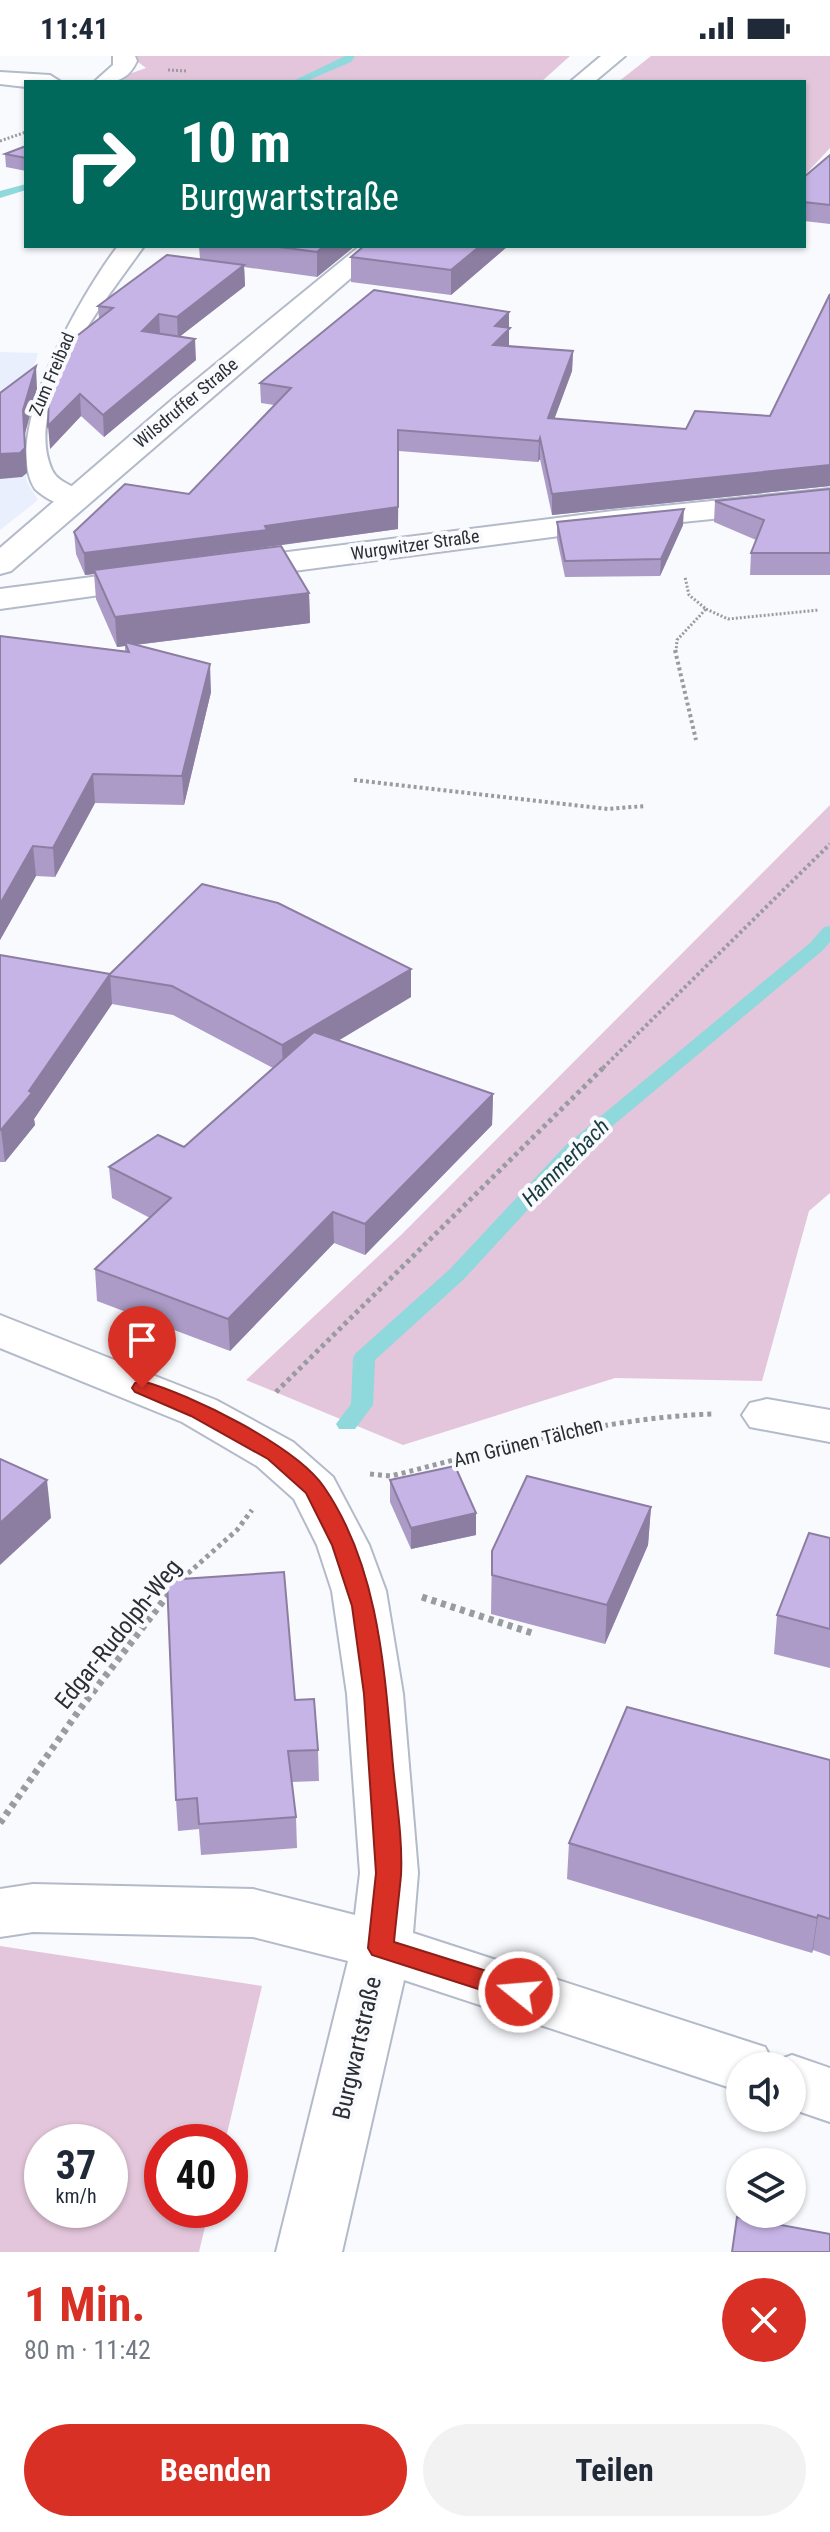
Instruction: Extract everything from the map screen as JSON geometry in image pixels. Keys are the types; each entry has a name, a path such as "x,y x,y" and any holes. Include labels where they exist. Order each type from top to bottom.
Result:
{"street":[{"path":"108,80 122,69 126,61 124,56"},
{"path":"584,80 614,56"},
{"path":"0,67 40,80"},
{"path":"0,78 24,77"},
{"name":"Zum Freibad","path":"74,499 46,484 36,471 28,442 31,420 67,335 94,293 129,248"},
{"name":"Wilsdruffer Straße","path":"0,564 191,398 373,248"},
{"name":"Wurgwitzer Straße","path":"0,599 613,520 830,498"},
{"name":"Burgwartstraße","path":"0,1330 199,1411 275,1454 315,1489 343,1545 363,1606 375,1694 389,1873 381,1948 309,2252"},
{"path":"767,1415 830,1426"},
{"path":"0,1913 33,1908 253,1913 327,1930 726,2060"},
{"path":"806,2087 830,2095"}],"path":[{"path":"0,141 24,133"},
{"path":"685,577 689,595 706,609 728,619 819,610"},
{"path":"696,740 675,648 677,640 706,609"},
{"path":"354,780 608,809 645,806"},
{"path":"273,1395 830,844"},
{"name":"Am Grünen Tälchen","path":"370,1474 391,1476 595,1423 677,1414 767,1415"},
{"name":"Edgar-Rudolph-Weg","path":"0,1823 80,1709 179,1581 237,1530 261,1498"},
{"path":"410,1593 535,1634"}],"shaded area":[{"path":"137,56 570,56 543,80 122,80 146,68 138,62"},
{"path":"651,56 830,56 830,148 806,174 806,80 621,80"},
{"path":"0,352 38,353 16,429 27,482 38,500 0,530"},
{"path":"830,805 830,1193 809,1211 762,1381 615,1378 403,1445 246,1380 401,1235"},
{"path":"0,1946 262,1986 229,2124 144,2124 144,2228 205,2228 199,2252 0,2252"}],"building":[{"path":"24,147 24,158 5,154"},
{"path":"830,155 830,205 806,202 806,175"},
{"path":"287,248 322,248 317,252"},
{"path":"362,248 478,248 451,270 351,257"},
{"path":"167,255 244,265 177,317 159,314 142,331 195,339 103,415 80,394 48,426 49,392 69,342 113,308 98,306"},
{"path":"374,290 509,312 495,326 510,328 493,345 573,351 548,418 686,429 695,411 770,416 830,294 830,465 552,494 540,438 539,441 398,430 398,507 265,526 267,530 84,553 74,532 125,484 189,494 291,388 260,383"},
{"path":"36,366 23,410 25,448 20,453 0,454 0,393"},
{"path":"830,489 830,553 751,553 764,520 715,501"},
{"path":"684,509 661,559 565,561 557,522"},
{"path":"281,546 309,593 115,617 94,570"},
{"path":"0,636 129,652 125,642 210,664 182,776 93,774 53,848 33,846 0,904"},
{"path":"202,884 278,903 411,969 282,1045 172,986 110,976"},
{"path":"0,955 110,974 29,1091 32,1093 1,1130 0,1130"},
{"path":"314,1032 493,1094 365,1224 333,1212 228,1319 95,1269 171,1198 109,1167 158,1135 184,1147"},
{"path":"0,1459 47,1480 0,1523"},
{"path":"455,1466 476,1513 411,1528 390,1480"},
{"path":"527,1476 651,1507 607,1605 492,1575 492,1551"},
{"path":"809,1533 830,1538 830,1629 777,1615"},
{"path":"284,1572 295,1700 314,1699 318,1750 288,1751 296,1817 199,1824 197,1798 176,1800 167,1580"},
{"path":"627,1707 830,1760 830,1919 818,1915 817,1918 569,1843"},
{"path":"735,2228 797,2228 830,2234 830,2252 732,2252"}],"waterway":[{"path":"301,80 348,60 350,56"},
{"path":"0,195 24,188"},
{"name":"Hammerbach","path":"347,1424 362,1405 364,1358 457,1274 573,1149 816,947 830,931"}],"route":[{"path":"142,1388 199,1411 275,1454 315,1489 343,1545 363,1606 375,1694 389,1873 381,1948 519,1992"}]}
